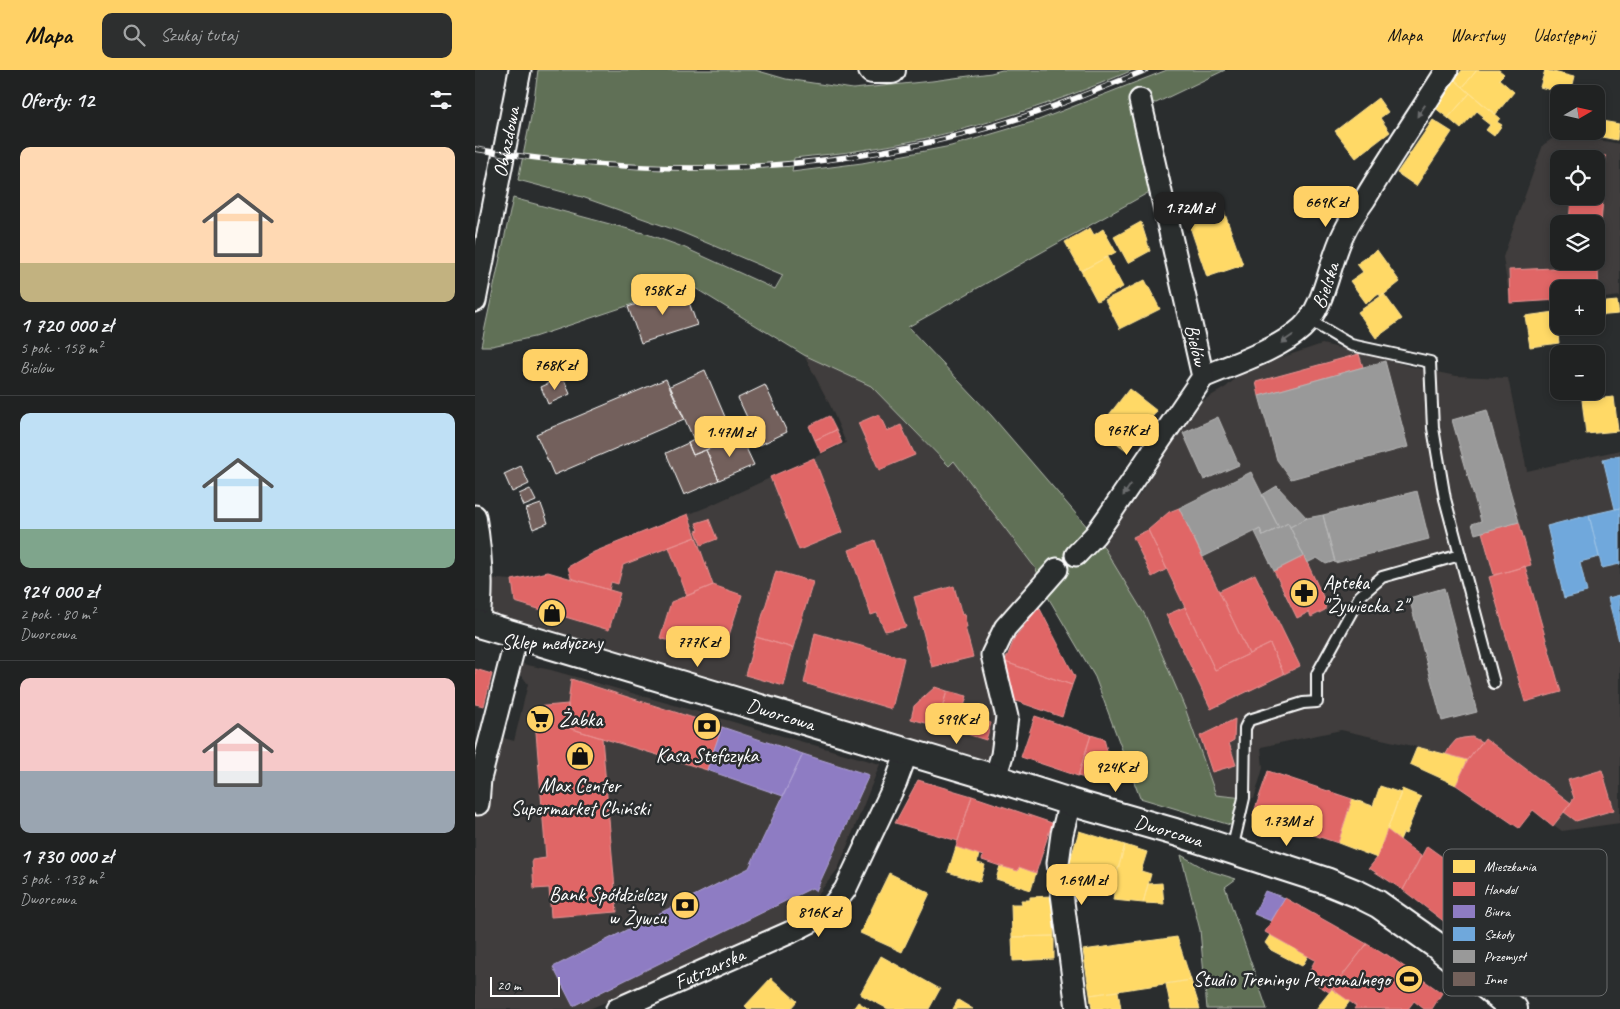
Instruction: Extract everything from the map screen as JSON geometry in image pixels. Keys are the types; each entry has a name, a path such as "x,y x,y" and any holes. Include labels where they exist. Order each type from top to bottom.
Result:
{"street":[{"name":"Objazdowa","path":"475,301 520,70"},
{"path":"872,70 892,70"},
{"name":"Bielska","path":"1203,376 1280,344 1302,328 1309,320 1320,300 1331,263 1343,235 1388,160 1447,70"},
{"name":"Bielów","path":"1076,555 1111,514 1203,376 1140,100"},
{"path":"475,516 481,570 481,602 476,623"},
{"path":"995,778 1002,755 1007,717 992,656 1005,628 1057,569"},
{"name":"Dworcowa","path":"476,623 1175,832 1326,881 1378,904 1443,951"},
{"path":"478,804 479,779 517,635"},
{"name":"Futrzarska","path":"617,1009 791,932 826,914 845,890 896,782 907,752"},
{"path":"1070,802 1057,863 1077,1009"},
{"name":"Dworcowa","path":"1499,996 1515,1009"}],"lane":[{"path":"1309,320 1351,345 1429,362 1433,428 1445,499 1494,684"},
{"path":"1231,850 1244,798 1245,728 1249,720 1303,703 1317,702 1317,674 1360,596 1382,577 1460,555"}],"shaded area":[{"path":"1550,140 1599,140 1620,144 1620,296 1605,298 1605,280 1550,280 1550,301 1510,303 1503,257 1543,145"},
{"path":"1322,344 1456,376 1508,378 1527,471 1620,450 1620,823 1562,831 1533,810 1519,828 1456,785 1410,764 1417,747 1341,730 1261,747 1263,768 1254,799 1216,795 1185,708 1101,543 1140,494 1194,406 1226,387 1245,370"},
{"path":"804,355 871,386 948,466 954,460 1036,569 1042,587 992,655 1007,717 995,778 478,624 484,578 512,580 548,572 571,578 568,567 594,552 707,507 846,443 830,405"},
{"path":"513,662 551,670 880,764 838,869 793,925 589,1009 475,1009 475,780 500,737 514,741 528,684 522,676 510,675"}],"green space":[{"path":"538,70 755,70 786,79 853,89 932,81 1002,70 1133,70 1034,108 966,128 931,137 845,153 794,158 792,172 862,163 951,146 1036,121 1167,70 1225,70 1156,103 1129,99 1153,190 908,327 991,415 1101,543 1145,615 1185,708 1216,795 1244,798 1237,827 1140,798 1095,677 1042,587 1036,569 954,461 949,466 871,386 804,355 690,285 534,337 492,346 481,346 513,198 647,234 683,247 775,289 783,275 681,232 582,197 518,180 533,107"},
{"path":"1181,855 1207,870 1236,879 1225,887 1267,1009 1207,1009 1200,930"}],"building: Mieszkania":[{"path":"1462,70 1477,70 1463,87 1455,80"},
{"path":"1477,70 1499,70 1504,74 1499,79 1514,92 1495,115 1463,87"},
{"path":"1545,70 1574,77 1572,85 1550,85 1550,90 1540,87"},
{"path":"1455,80 1470,93 1448,118 1434,107"},
{"path":"1470,93 1500,118 1497,122 1502,125 1494,136 1486,130 1490,125 1481,118 1483,116 1477,111 1461,129 1448,118"},
{"path":"1378,98 1388,112 1380,118 1390,132 1356,158 1335,131"},
{"path":"1433,120 1452,132 1416,186 1397,173"},
{"path":"1605,122 1619,124 1617,140 1605,138"},
{"path":"1221,203 1243,265 1207,277 1186,215"},
{"path":"1141,222 1150,251 1128,263 1114,237"},
{"path":"1090,228 1094,235 1103,229 1116,252 1081,271 1065,242"},
{"path":"1377,250 1400,282 1381,297 1379,294 1366,303 1350,281 1363,272 1357,264"},
{"path":"1107,257 1123,287 1097,301 1081,271"},
{"path":"1145,280 1160,309 1120,329 1105,300"},
{"path":"1384,294 1402,319 1376,338 1358,312"},
{"path":"1617,301 1619,314 1605,315 1605,302"},
{"path":"1550,313 1550,335 1558,335 1559,343 1530,347 1525,316"},
{"path":"1129,389 1157,411 1126,450 1098,429"},
{"path":"1614,397 1618,431 1586,434 1582,400 1605,400 1605,398"},
{"path":"1417,747 1468,760 1456,785 1410,764"},
{"path":"1380,786 1401,793 1377,858 1338,843 1352,799 1373,806"},
{"path":"1402,789 1421,797 1406,834 1403,833 1400,840 1387,830"},
{"path":"1079,831 1125,845 1116,876 1114,876 1112,881 1068,868"},
{"path":"1125,845 1147,852 1141,871 1151,874 1143,903 1113,900 1116,876"},
{"path":"956,847 979,854 977,863 985,865 980,882 948,872"},
{"path":"1000,866 1018,871 1019,867 1036,873 1031,890 996,879"},
{"path":"889,873 930,893 902,952 860,933"},
{"path":"1162,883 1164,904 1143,903 1148,884"},
{"path":"1052,896 1054,936 1012,937 1011,904 1022,904 1021,900 1030,900 1030,897"},
{"path":"1270,935 1308,956 1302,966 1271,950 1265,943"},
{"path":"1054,936 1054,959 1013,961 1012,937"},
{"path":"1177,937 1191,980 1090,995 1083,950"},
{"path":"881,956 940,989 929,1009 888,1009 860,994"},
{"path":"771,978 797,1001 790,1009 748,1009 745,1006"},
{"path":"1191,980 1200,1009 1171,1009 1166,984"},
{"path":"1332,989 1350,1001 1344,1009 1316,1009"},
{"path":"1118,991 1121,1009 1092,1009 1090,995"},
{"path":"958,1000 973,1009 953,1009"},
{"path":"858,1002 869,1009 853,1009"}],"building: Handel":[{"path":"1570,205 1602,205 1602,215 1570,215"},
{"path":"1550,268 1550,270 1598,270 1598,280 1550,280 1550,301 1510,303 1509,270"},
{"path":"1359,354 1363,367 1259,396 1256,382"},
{"path":"879,414 887,431 901,425 915,455 879,470 858,423"},
{"path":"829,416 836,430 815,440 809,426"},
{"path":"836,430 842,443 821,453 815,440"},
{"path":"814,458 843,532 799,550 770,477"},
{"path":"1179,508 1249,654 1215,670 1148,530 1169,512"},
{"path":"688,514 696,537 623,565 618,584 611,582 609,590 571,578 568,567 594,552"},
{"path":"709,519 717,539 701,545 696,531 699,530 696,523"},
{"path":"1519,522 1531,565 1494,575 1482,532"},
{"path":"1148,530 1167,569 1152,577 1133,537"},
{"path":"696,537 713,585 687,596 669,547"},
{"path":"875,540 906,627 885,631 877,613 871,615 849,550"},
{"path":"1304,556 1326,603 1325,610 1311,617 1309,612 1297,618 1274,571"},
{"path":"1525,566 1561,692 1525,702 1489,577"},
{"path":"776,571 813,582 793,648 756,637"},
{"path":"548,572 620,593 609,630 515,602 512,580"},
{"path":"1255,574 1300,666 1284,674 1270,644 1249,654 1219,591"},
{"path":"713,585 742,595 722,657 660,638 671,602"},
{"path":"954,586 962,615 964,614 967,627 965,627 973,657 932,667 914,597"},
{"path":"1039,607 1075,677 1072,685 1005,662 1015,637"},
{"path":"1185,607 1215,670 1270,644 1284,674 1211,709 1166,615"},
{"path":"815,633 904,658 892,709 804,683"},
{"path":"756,637 793,648 784,686 745,675"},
{"path":"1005,662 1072,685 1062,717 1013,700"},
{"path":"475,669 492,674 484,706 475,704"},
{"path":"571,679 722,727 707,770 569,728 568,704"},
{"path":"935,687 947,691 937,726 911,719 914,706"},
{"path":"947,691 967,696 957,731 937,726"},
{"path":"568,704 569,728 602,738 617,912 551,917 549,888 534,889 532,860 546,858 534,707"},
{"path":"962,714 974,718 970,735 957,731"},
{"path":"1035,716 1091,735 1078,776 1021,757"},
{"path":"974,718 991,723 986,740 970,735"},
{"path":"1235,719 1234,740 1229,743 1236,765 1212,772 1200,736"},
{"path":"1091,735 1104,739 1109,758 1100,783 1078,776"},
{"path":"1472,737 1482,742 1468,760 1446,754 1456,740"},
{"path":"1485,738 1571,803 1553,826 1533,810 1519,828 1456,785 1468,760"},
{"path":"1602,770 1614,810 1576,821 1564,812 1574,798 1568,780"},
{"path":"1268,771 1352,799 1338,843 1253,815"},
{"path":"918,780 972,796 958,841 895,823"},
{"path":"972,796 1052,823 1036,873 1019,867 1018,871 1000,866 982,860 983,856 956,847"},
{"path":"1387,830 1421,856 1403,890 1369,868 1377,858"},
{"path":"1427,846 1443,858 1443,921 1403,890"},
{"path":"1285,898 1367,944 1329,992 1306,978 1315,960 1265,932"},
{"path":"1367,944 1386,954 1442,993 1432,1009 1424,1009 1414,1001 1408,1009 1354,1009 1356,1006 1332,989"}],"building: Biura":[{"path":"722,727 803,754 783,796 707,770"},
{"path":"803,754 869,775 816,891 812,888 573,1006 553,967 749,868"},
{"path":"1265,891 1285,898 1271,921 1254,914"}],"building: Szkoły":[{"path":"1620,455 1620,508 1615,509 1603,459"},
{"path":"1620,508 1620,564 1602,568 1589,515"},
{"path":"1589,515 1599,557 1580,562 1587,592 1564,598 1547,526"},
{"path":"1620,595 1620,645 1608,598"}],"building: Przemysł":[{"path":"1385,361 1408,447 1291,479 1277,460 1259,396"},
{"path":"1487,410 1519,522 1475,534 1472,524 1481,521 1452,420"},
{"path":"1218,417 1239,465 1204,480 1183,433"},
{"path":"1251,472 1279,528 1263,536 1260,529 1203,557 1179,508"},
{"path":"1277,486 1307,518 1290,527 1288,523 1279,528 1262,495"},
{"path":"1417,491 1429,539 1335,563 1323,515"},
{"path":"1323,515 1335,561 1326,564 1317,558 1307,563 1290,527 1307,518"},
{"path":"1288,523 1304,556 1274,571 1255,532 1260,529 1263,536"},
{"path":"1444,588 1477,712 1442,721 1409,598"}],"building: Inne":[{"path":"684,288 697,325 641,343 628,307"},
{"path":"705,370 734,438 693,455 688,443 694,440 670,386"},
{"path":"563,377 570,394 548,404 541,387"},
{"path":"666,379 684,419 554,475 536,434"},
{"path":"765,385 787,432 760,445 738,398"},
{"path":"740,435 754,465 719,480 706,450"},
{"path":"688,443 693,455 706,450 719,480 684,495 666,453"},
{"path":"521,466 529,484 512,492 504,474"},
{"path":"530,489 536,501 524,506 519,494"},
{"path":"541,504 548,523 533,529 526,509"}],"railway":[{"path":"475,149 541,159 671,168 801,163 930,142 994,126 1052,107 1146,70"}],"place":[{"name":"Apteka \"Żywiecka 2\"","path":"1304,593"},
{"name":"Sklep medyczny","path":"552,613"},
{"name":"Żabka","path":"540,719"},
{"name":"Kasa Stefczyka","path":"707,726"},
{"name":"Max Center Supermarket Chiński","path":"580,756"},
{"name":"Bank Spółdzielczy w Żywcu","path":"685,905"},
{"name":"Studio Treningu Personalnego","path":"1409,979"}]}
